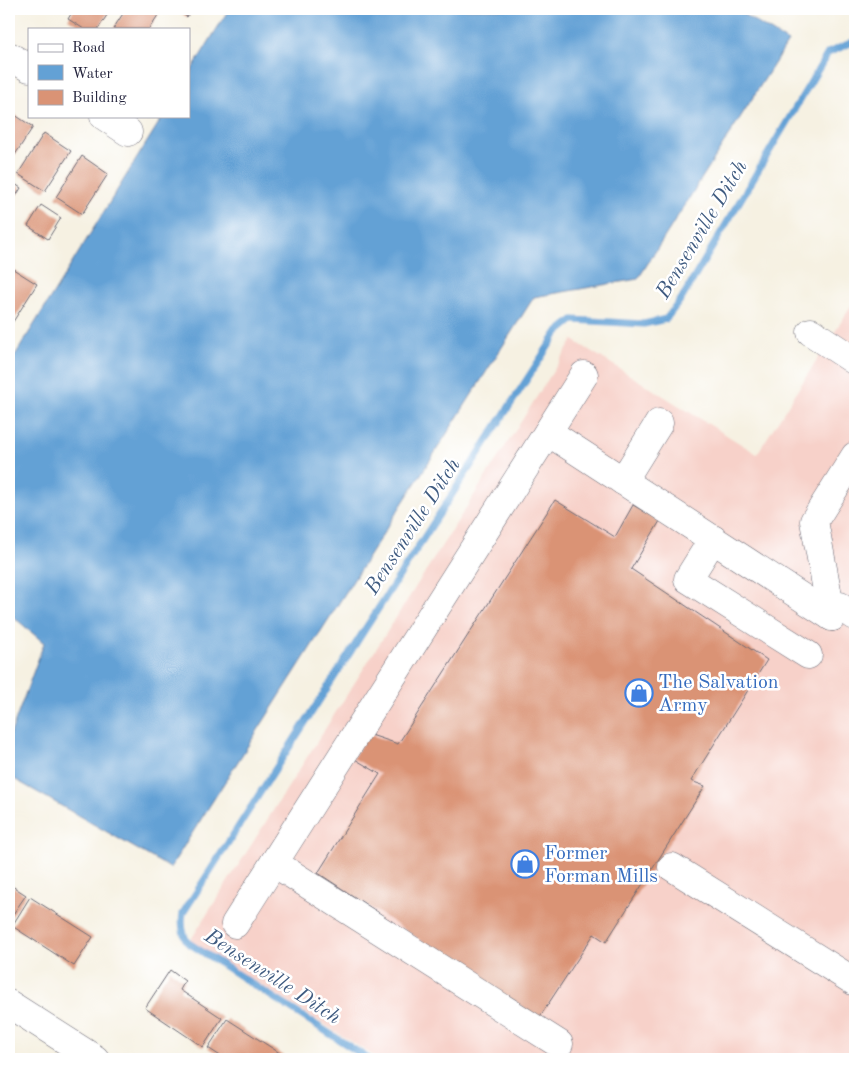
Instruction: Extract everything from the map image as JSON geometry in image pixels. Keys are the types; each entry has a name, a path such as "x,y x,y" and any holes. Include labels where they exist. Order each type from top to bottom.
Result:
{"street":[{"path":"9,56 28,67"},
{"path":"107,118 128,132"},
{"path":"811,332 855,361"},
{"path":"235,924 584,375"},
{"path":"622,481 659,423"},
{"path":"548,432 713,539 842,613"},
{"path":"842,613 814,521 855,456"},
{"path":"713,539 688,579 808,655"},
{"path":"274,862 559,1044"},
{"path":"672,867 855,982"},
{"path":"9,1004 95,1059"}],"shaded area":[{"path":"855,300 855,1059 379,1059 190,941 573,340 757,454"}],"water":[{"path":"229,9 735,9 788,42 638,279 534,297 170,868 9,776 9,738 44,643 9,613 9,365 162,118 190,118 190,72"}],"building":[{"path":"74,9 111,9 99,28 82,28 68,19"},
{"path":"126,9 162,9 150,28 114,28"},
{"path":"175,9 192,9 187,17"},
{"path":"9,111 33,127 9,164"},
{"path":"44,133 71,151 45,191 18,174"},
{"path":"82,156 108,174 82,214 56,197"},
{"path":"9,180 21,188 9,207"},
{"path":"41,205 61,218 48,239 28,226"},
{"path":"10,267 37,284 9,328 9,269"},
{"path":"555,500 615,537 633,505 660,521 631,569 767,660 691,781 705,786 606,942 594,934 539,1018 318,873 380,774 353,758 368,734 398,744"},
{"path":"9,884 26,895 9,920"},
{"path":"30,897 93,937 74,966 12,926"},
{"path":"170,970 185,981 180,990 222,1018 203,1047 145,1008"},
{"path":"227,1019 289,1059 225,1059 208,1048"}],"waterway":[{"name":"Bensenville Ditch","path":"369,1059 187,942 182,928 183,913 557,333 573,320 644,324 666,319 682,298 828,53 855,41"}],"place":[{"name":"The Salvation Army","path":"639,693"},
{"name":"Former Forman Mills","path":"525,864"}]}
